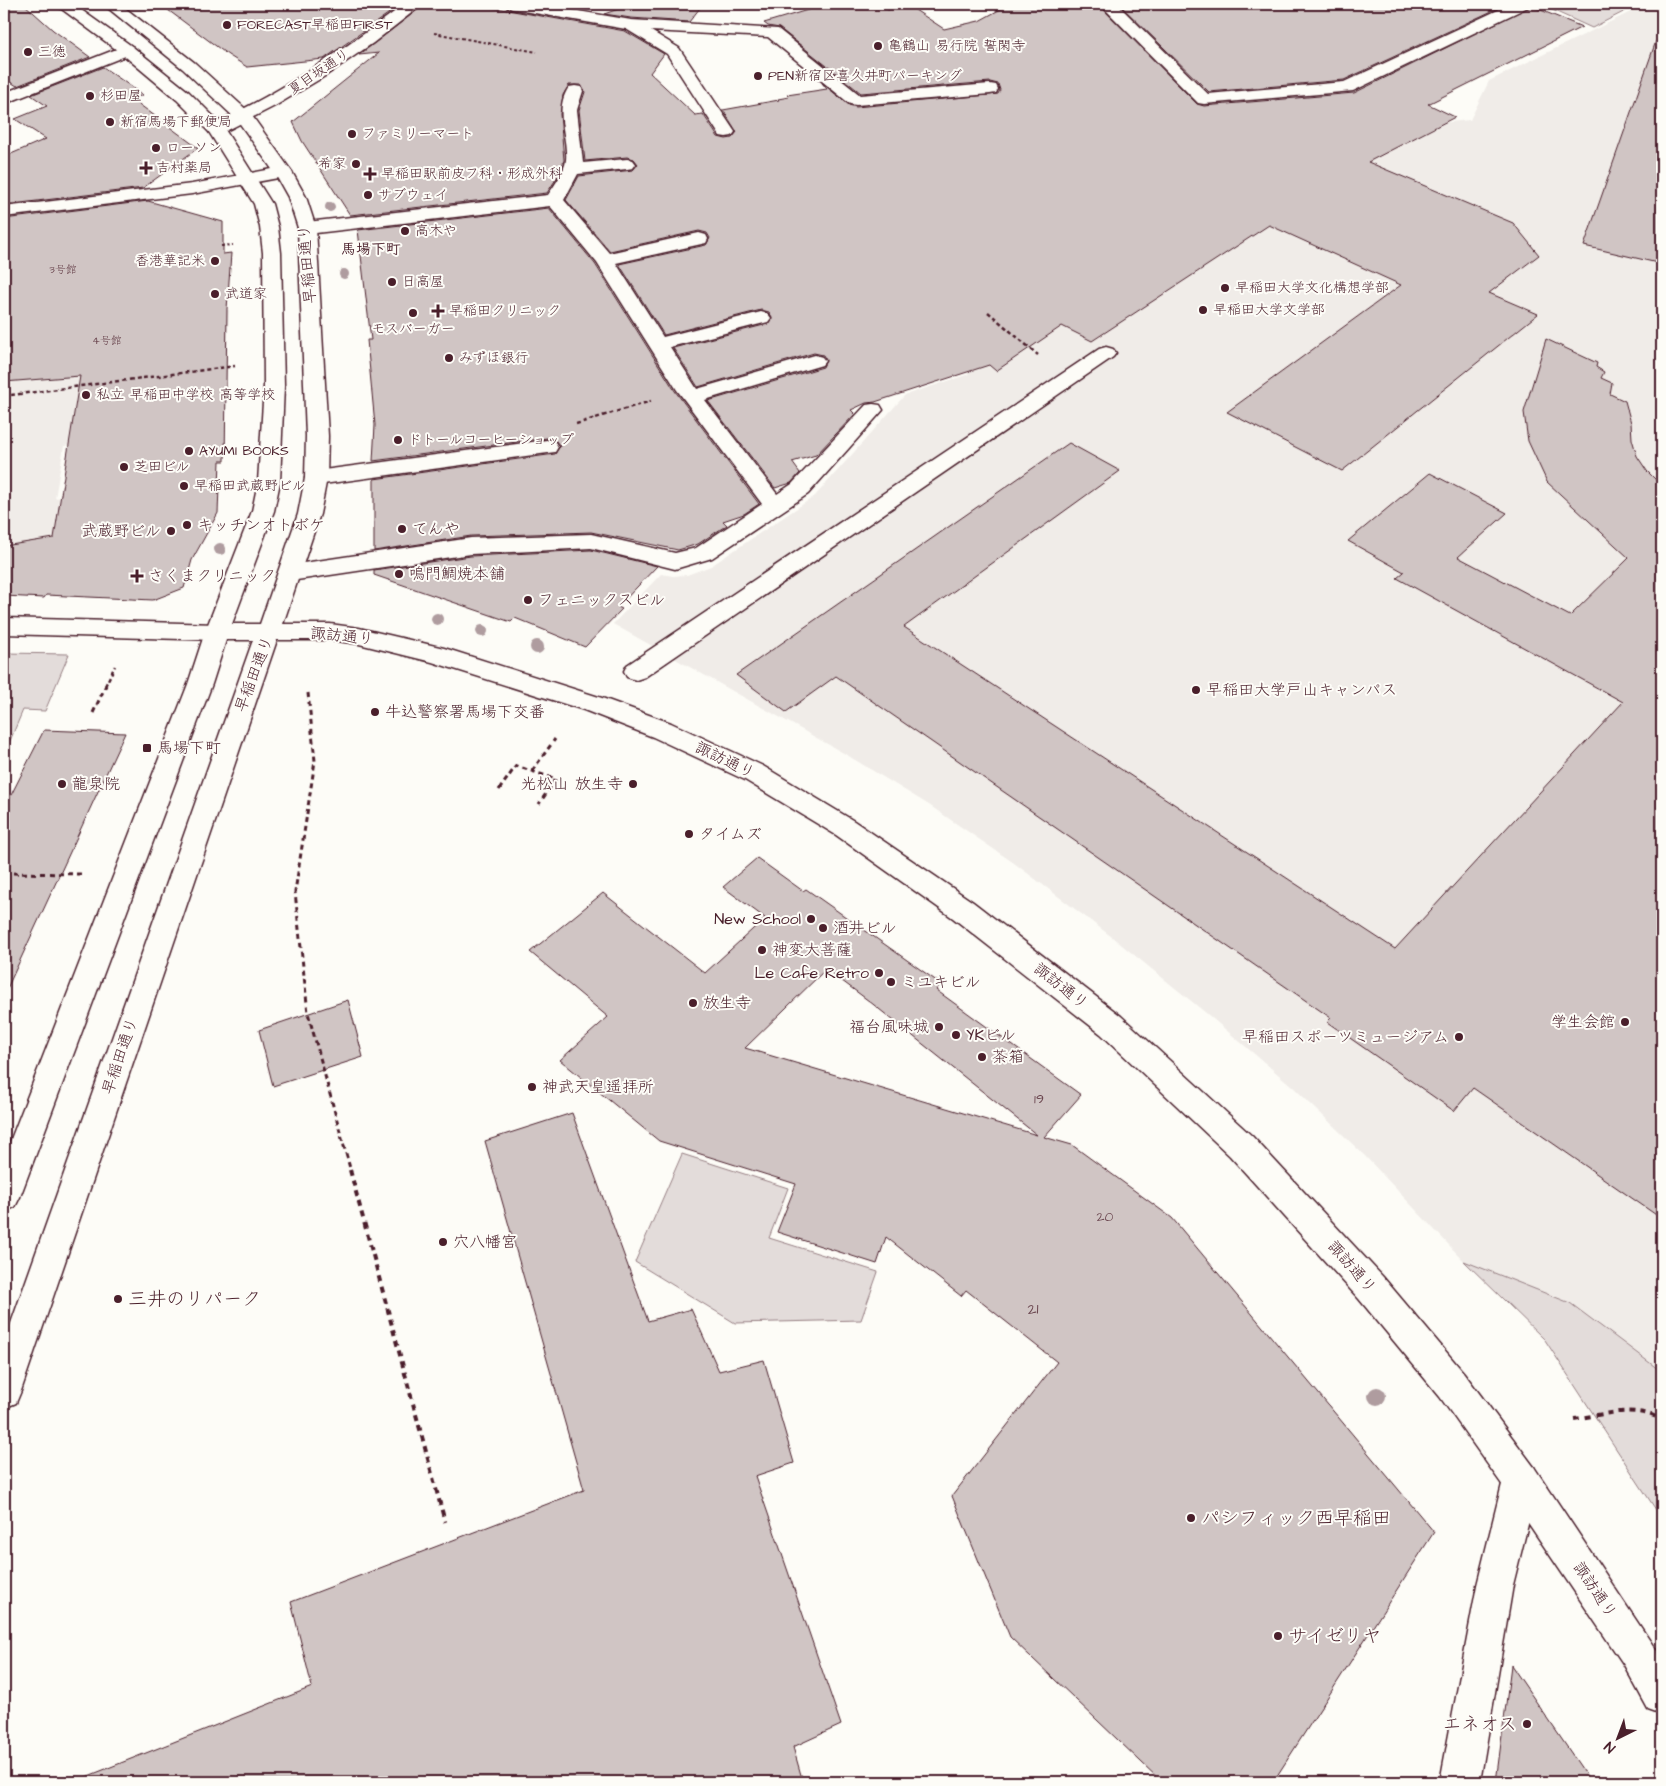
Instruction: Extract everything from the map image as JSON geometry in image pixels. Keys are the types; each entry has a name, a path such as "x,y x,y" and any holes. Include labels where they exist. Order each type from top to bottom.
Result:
{"main road":[{"name":"早稲田通り","path":"4,1197 200,684 263,511 269,482 274,386 272,253 269,227 263,204 216,129 183,96 127,50 64,4"},
{"name":"早稲田通り","path":"4,1391 245,696 270,632 309,514 316,478 317,436 307,228 297,197 283,172 244,117 189,66 111,4"},
{"name":"夏目坂通り","path":"216,129 284,96 368,39 415,4"},
{"path":"512,4 631,25 772,32 856,100 990,89"},
{"path":"1108,4 1204,98 1347,87 1523,4"},
{"path":"631,25 673,51 726,132"},
{"path":"4,99 127,50"},
{"path":"555,200 574,162 569,110 575,91"},
{"path":"572,169 627,164"},
{"path":"4,212 145,195 283,172"},
{"path":"307,228 555,200"},
{"path":"555,200 605,260 690,393 775,506"},
{"path":"605,260 699,239"},
{"path":"658,344 761,318"},
{"path":"636,671 1106,353"},
{"path":"690,393 815,361"},
{"path":"290,573 471,546 591,541 675,561 704,554 800,489 874,410"},
{"path":"316,478 547,447"},
{"name":"諏訪通り","path":"4,626 218,632 330,632 401,645 593,704 662,730 754,773 845,828 963,910 1111,1025 1241,1146 1294,1202 1371,1288 1452,1385 1521,1480 1637,1652 1662,1695"},
{"path":"1460,1782 1495,1585 1521,1480"}],"path":[{"path":"433,32 537,52"},
{"path":"988,312 1067,380"},
{"path":"4,396 236,366"},
{"path":"547,447 562,428 690,393"},
{"path":"94,713 131,629"},
{"path":"308,693 315,761 295,892 308,1013 445,1522"},
{"path":"532,771 555,739"},
{"path":"500,790 516,766 556,779 539,804"},
{"path":"4,873 89,874"},
{"path":"1574,1419 1624,1412 1657,1415 1662,1420"}],"shaded area":[{"path":"1539,4 1639,4 1592,28"},
{"name":"早稲田大学戸山キャンパス","path":"1647,4 1662,4 1662,1372 1570,1303 1464,1261 1365,1156 1292,1086 1112,937 1014,863 929,805 847,755 613,624 661,574 673,576 687,575 711,566 815,496 905,395 969,374 886,321 1223,143 1470,120 1489,81"},
{"name":"私立 早稲田中学校 高等学校","path":"132,219 147,320 229,310 226,387 106,440 64,446 55,498 127,488 130,551 4,574 4,234"},
{"path":"4,653 69,654 45,711 23,710 4,755"},
{"path":"682,1154 788,1188 769,1238 878,1272 861,1320 735,1323 635,1262"},
{"path":"1464,1261 1570,1303 1662,1372 1662,1519 1545,1340"}],"building":[{"path":"4,4 24,4 53,30 90,57 17,86 4,78"},
{"path":"160,4 402,4 324,59 247,67"},
{"path":"425,4 474,4 625,31 664,54 650,73 695,115 703,114 718,137 726,139 732,138 737,132 723,110 779,100 789,97 787,95 827,89 822,83 849,105 856,107 998,94 1000,90 998,84 990,82 861,93 779,28 768,26 764,23 828,4 878,4 888,10 906,4 944,29 979,21 1010,4 1098,4 1197,104 1204,106 1354,93 1531,6 1582,27 1428,104 1455,117 1368,162 1513,223 1539,255 1489,293 1538,314 1342,471 1227,412 1401,285 1269,225 1092,341 1062,326 996,371 989,365 875,402 866,403 851,410 855,414 816,455 792,462 800,473 791,483 775,488 708,401 823,367 826,360 823,355 814,353 698,387 673,348 768,324 772,317 769,312 761,310 664,335 619,264 706,245 710,238 707,233 699,231 610,251 566,200 579,176 633,170 638,164 634,159 627,157 585,161 579,110 585,92 581,85 569,85 563,95 560,114 564,160 560,173 547,193 350,215 302,141 293,122 379,53 359,55"},
{"path":"633,4 703,4 689,22 604,14"},
{"path":"1119,4 1507,4 1344,80 1209,92"},
{"path":"1656,41 1662,42 1662,264 1584,246"},
{"path":"103,67 143,95 132,99 198,148 143,188 4,205 4,157 46,139 15,119 47,106 31,95"},
{"path":"148,201 223,222 223,254 231,253 227,309 225,461 220,461 218,513 192,560 184,588 153,600 46,595 44,598 4,596 4,546 54,538 80,376 4,382 4,219"},
{"path":"549,208 595,264 675,391 759,504 744,514 723,521 727,525 698,544 678,550 591,532 471,536 374,551 374,479 555,454 560,446 555,440 547,438 373,461 375,425 367,340 371,340 358,230"},
{"path":"1546,339 1597,363 1596,367 1604,372 1601,378 1612,383 1610,394 1625,401 1637,456 1647,471 1662,486 1662,1219 1473,1088 1454,1111 1327,1022 1331,1018 836,676 786,712 736,675 1069,443 1120,471 904,627 1395,949 1623,702 1397,578 1404,572 1348,541 1430,473 1507,513 1458,557 1570,616 1629,558 1547,482 1528,441 1524,412"},
{"path":"591,550 657,566 618,607 622,609 585,647 515,618 511,622 374,575 374,570 471,556"},
{"path":"44,730 125,733 4,995 4,809"},
{"path":"757,858 803,891 806,889 941,984 936,990 1081,1095 1044,1137 1072,1145 1172,1218 1434,1532 1273,1782 1162,1782 1010,1637 952,1496 1057,1362 966,1290 961,1296 886,1237 877,1264 777,1232 796,1184 659,1141 560,1060 608,1017 530,952 603,893 705,973 765,918 723,887","holes":["826,969 1037,1135 745,1048"]},
{"path":"348,1000 363,1057 273,1086 259,1030"},
{"path":"572,1113 648,1321 691,1309 719,1371 764,1360 794,1463 755,1476 841,1725 793,1747 803,1782 79,1782 78,1780 312,1687 291,1602 584,1490 485,1141"},
{"name":"エネオス","path":"1511,1665 1591,1782 1496,1782"}],"place":[{"name":"FORECAST早稲田FIRST","path":"227,25"},
{"name":"亀鶴山 易行院 誓閑寺","path":"878,46"},
{"name":"三徳","path":"28,52"},
{"name":"PEN新宿区喜久井町パーキング","path":"758,76"},
{"name":"杉田屋","path":"90,96"},
{"name":"新宿馬場下郵便局","path":"110,122"},
{"name":"ファミリーマート","path":"352,134"},
{"name":"ローソン","path":"156,148"},
{"name":"希家","path":"356,164"},
{"name":"吉村薬局","path":"146,168"},
{"name":"早稲田駅前皮フ科・形成外科","path":"370,174"},
{"name":"サブウェイ","path":"368,195"},
{"name":"高木や","path":"405,231"},
{"name":"香港華記米","path":"215,261"},
{"name":"日高屋","path":"392,282"},
{"name":"早稲田大学文化構想学部","path":"1225,288"},
{"name":"武道家","path":"215,294"},
{"name":"早稲田大学文学部","path":"1203,310"},
{"name":"早稲田クリニック","path":"438,311"},
{"name":"モスバーガー","path":"413,313"},
{"name":"みずほ銀行","path":"449,358"},
{"name":"私立 早稲田中学校 高等学校","path":"86,395"},
{"name":"ドトールコーヒーショップ","path":"398,440"},
{"name":"AYUMI BOOKS","path":"189,451"},
{"name":"芝田ビル","path":"124,467"},
{"name":"早稲田武蔵野ビル","path":"184,486"},
{"name":"キッチンオトボケ","path":"187,525"},
{"name":"てんや","path":"402,529"},
{"name":"武蔵野ビル","path":"171,531"},
{"name":"鳴門鯛焼本舗","path":"399,574"},
{"name":"さくまクリニック","path":"137,576"},
{"name":"フェニックスビル","path":"528,600"},
{"name":"早稲田大学戸山キャンパス","path":"1196,690"},
{"name":"牛込警察署馬場下交番","path":"375,712"},
{"name":"馬場下町","path":"147,748"},
{"name":"龍泉院","path":"62,784"},
{"name":"光松山 放生寺","path":"633,784"},
{"name":"タイムズ","path":"689,834"},
{"name":"New School","path":"811,919"},
{"name":"酒井ビル","path":"823,928"},
{"name":"神変大菩薩","path":"762,950"},
{"name":"Le Cafe Retro","path":"879,973"},
{"name":"ミユキビル","path":"891,982"},
{"name":"放生寺","path":"693,1003"},
{"name":"学生会館","path":"1625,1022"},
{"name":"福台風味城","path":"939,1027"},
{"name":"YKビル","path":"956,1035"},
{"name":"早稲田スポーツミュージアム","path":"1459,1037"},
{"name":"茶箱","path":"982,1057"},
{"name":"神武天皇遥拝所","path":"532,1087"},
{"name":"穴八幡宮","path":"443,1242"},
{"name":"三井のリパーク","path":"118,1299"},
{"name":"パシフィック西早稲田","path":"1191,1518"},
{"name":"サイゼリヤ","path":"1278,1636"},
{"name":"エネオス","path":"1527,1724"}],"district":[{"name":"馬場下町","path":"371,249"}]}
